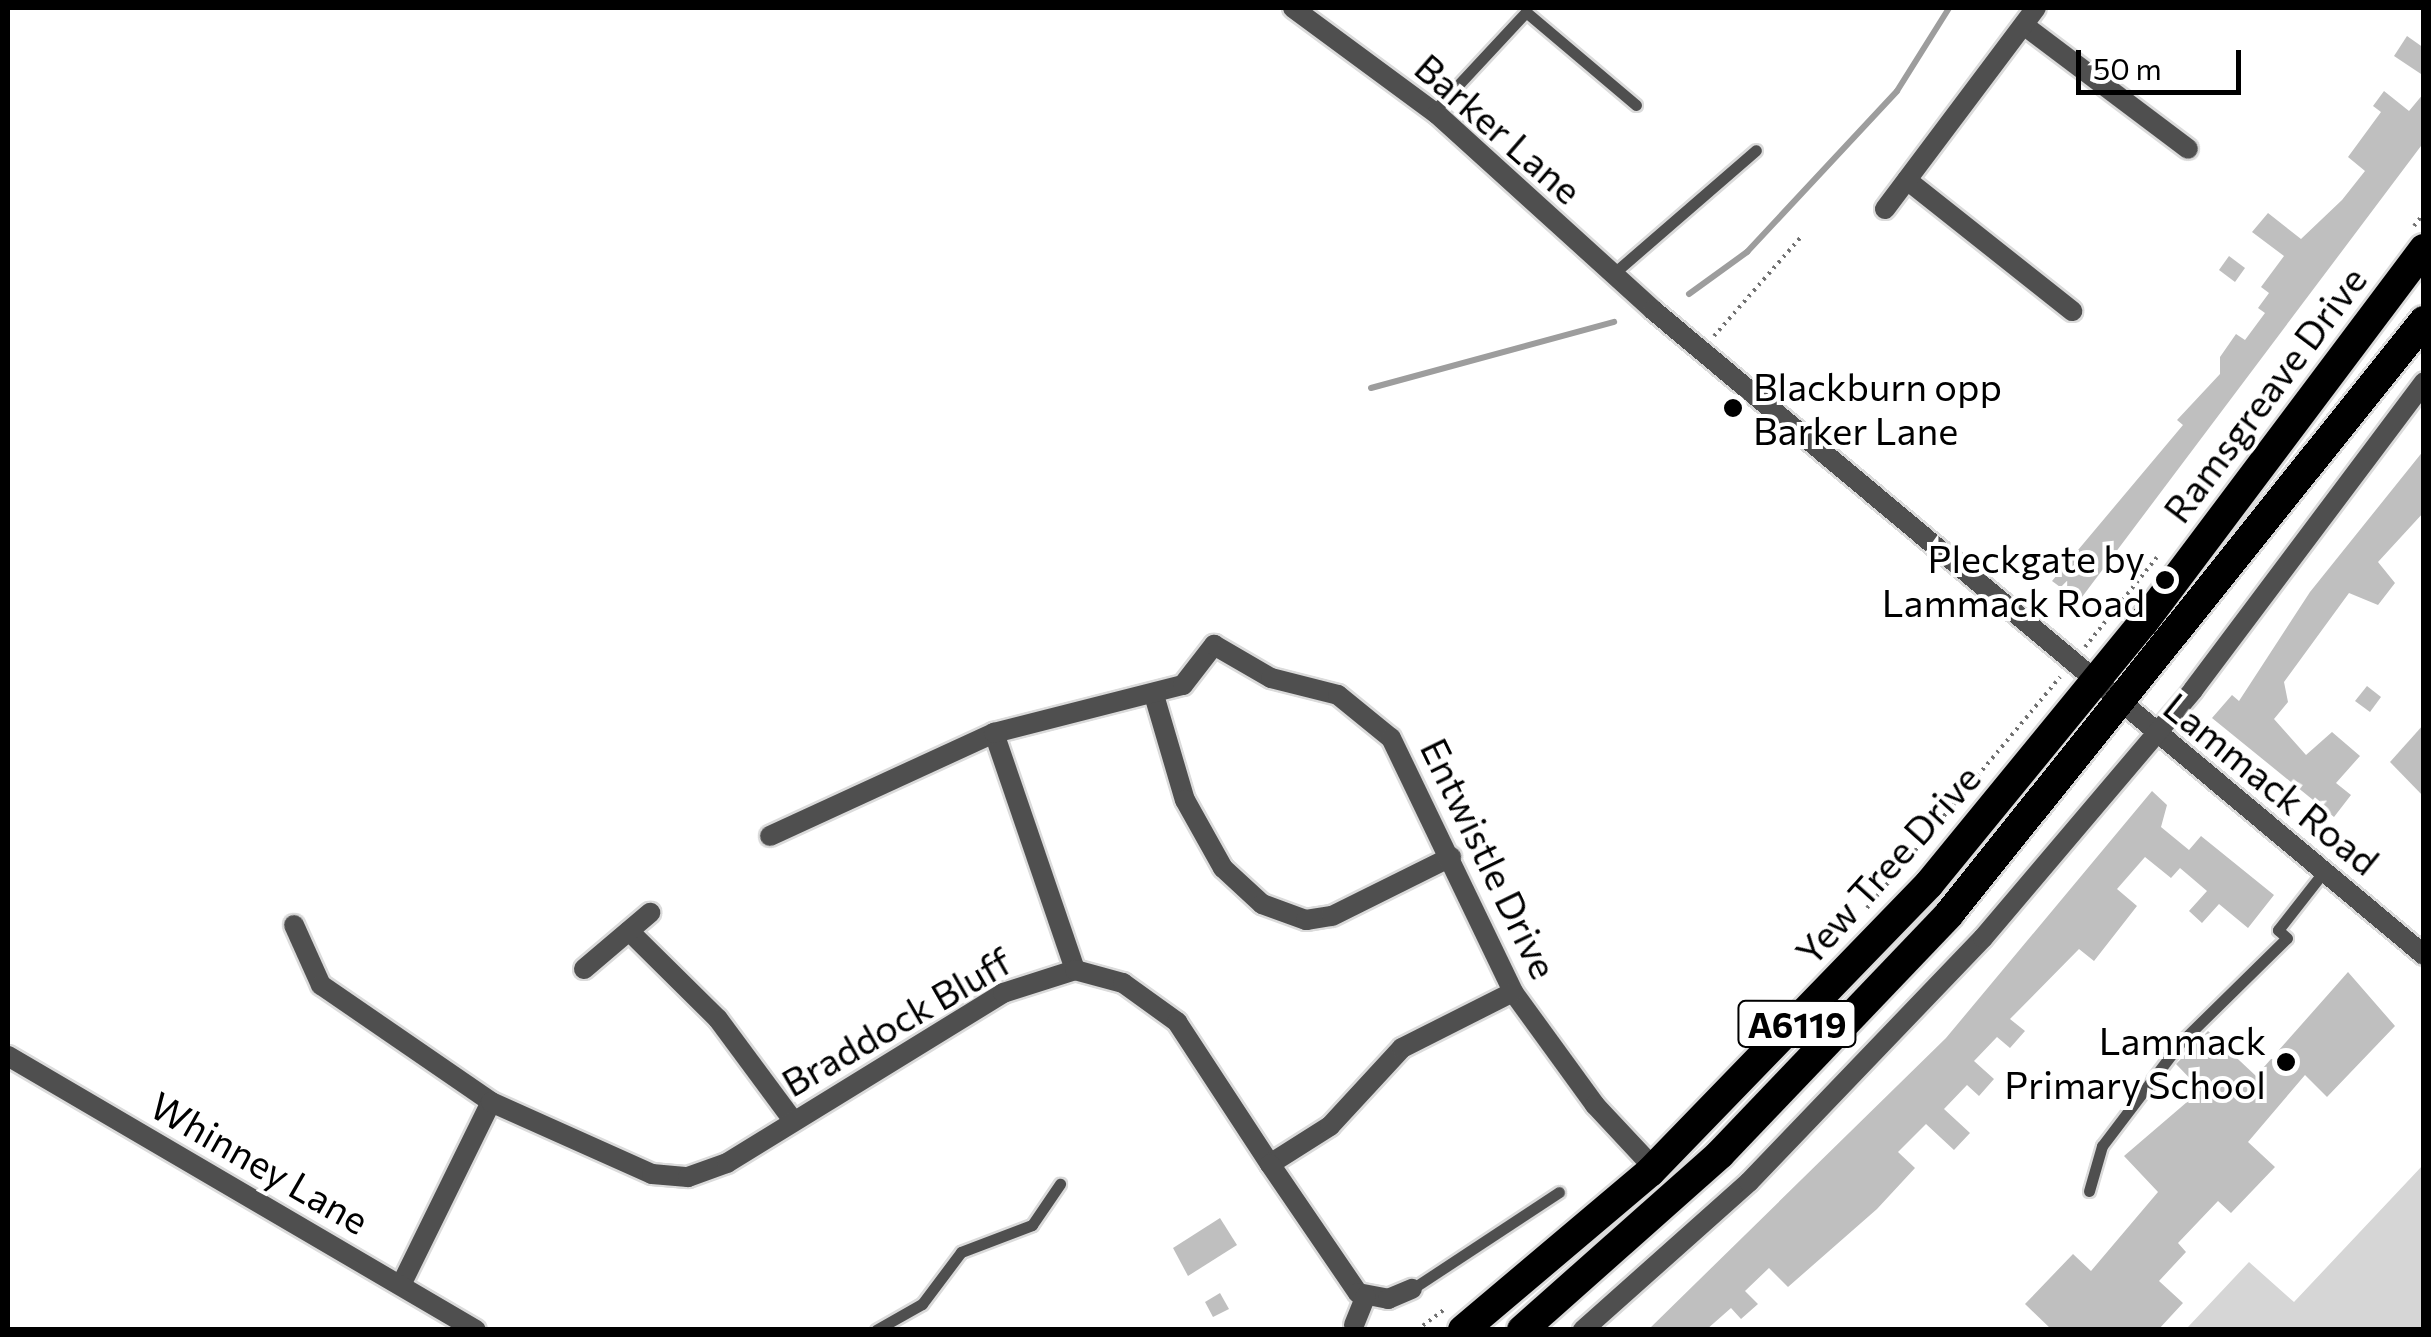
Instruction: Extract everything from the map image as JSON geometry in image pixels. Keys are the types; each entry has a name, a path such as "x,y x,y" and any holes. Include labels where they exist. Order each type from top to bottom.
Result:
{"highway":[{"name":"Ramsgreave Drive","path":"2095,683 2418,239"},
{"name":"Ramsgreave Drive","path":"2121,705 2424,320"},
{"name":"Yew Tree Drive","path":"1463,1330 1654,1168 1929,884 2095,683"},
{"name":"Yew Tree Drive","path":"1522,1330 1679,1193 1950,914 2121,705"},
{"path":"1654,1168 1679,1193"}],"street":[{"name":"Barker Lane","path":"1293,8 1433,112 1701,351"},
{"path":"1884,209 2030,17 2188,149"},
{"path":"1907,180 2072,312"},
{"path":"1701,351 2095,683"},
{"path":"1583,1330 1763,1167 1983,938 2157,732 2424,382"},
{"name":"Entwistle Drive","path":"1154,695 1184,685 1214,644 1271,678 1338,695 1375,720 1406,758 1513,992 1654,1168"},
{"name":"Lammack Road","path":"2095,683 2326,870 2424,955"},
{"path":"770,836 994,733 1106,698 1154,695 1185,800 1223,868 1262,904 1306,920 1332,916 1451,857"},
{"path":"994,733 1076,970 1123,983 1177,1022 1330,1264 1366,1296 1412,1290"},
{"path":"584,969 650,913"},
{"path":"294,925 321,985 491,1102 401,1285"},
{"path":"630,931 718,1018 792,1119"},
{"name":"Braddock Bluff","path":"491,1102 652,1174 688,1177 1003,993 1076,970"},
{"path":"1270,1164 1330,1126 1402,1048 1513,992"},
{"name":"Whinney Lane","path":"8,1056 476,1330"},
{"path":"1354,1326 1366,1296"}],"lane":[{"path":"1433,112 1528,10 1636,105"},
{"path":"1613,274 1756,150"},
{"path":"2089,1191 2102,1146 2180,1042 2287,938 2278,930 2326,870"},
{"path":"876,1330 922,1304 960,1252 1042,1218 1060,1184"},
{"path":"1412,1290 1558,1192"}],"path":[{"path":"2418,239 2424,213"},
{"path":"1701,351 1801,236"},
{"path":"1856,920 2162,552"},
{"path":"1418,1330 1461,1297"}],"shaded area":[{"path":"2423,1165 2423,1329 2188,1327 2249,1262 2294,1302"}],"building":[{"path":"2407,36 2424,48 2424,76 2394,56"},
{"path":"2384,91 2409,111 2424,93 2424,142 2079,601 2052,581 2183,425 2177,420 2220,374 2220,357 2236,334 2245,340 2265,313 2258,308 2269,293 2261,287 2284,256 2252,232 2268,213 2301,239 2342,200 2365,171 2348,157 2381,112 2373,106"},
{"path":"2229,256 2245,268 2235,282 2219,270"},
{"path":"2424,450 2424,512 2378,562 2395,583 2378,605 2349,593 2284,682 2288,702 2274,719 2306,755 2332,732 2360,756 2336,783 2351,795 2334,817 2212,718 2232,695 2239,701 2310,592"},
{"path":"2367,686 2381,697 2370,712 2355,701"},
{"path":"2424,724 2424,797 2390,762"},
{"path":"2152,791 2167,805 2161,827 2189,850 2201,836 2274,895 2248,928 2219,904 2202,923 2189,911 2207,891 2180,868 2171,878 2145,857 2117,889 2137,906 2094,961 2079,949 2010,1019 2025,1031 2010,1048 1997,1037 1974,1061 1994,1079 1979,1096 1967,1085 1944,1109 1970,1133 1954,1150 1926,1124 1898,1152 1915,1168 1877,1209 1788,1287 1769,1268 1745,1291 1758,1304 1741,1319 1731,1308 1706,1330 1648,1330 1946,1038"},
{"path":"2348,972 2395,1026 2327,1097 2305,1075 2248,1142 2275,1167 2231,1213 2218,1201 2178,1243 2186,1252 2159,1281 2183,1303 2158,1330 2052,1330 2025,1304 2073,1254 2091,1271 2158,1192 2124,1156 2201,1090 2176,1064 2208,1031 2256,1076"},
{"path":"1220,1218 1237,1245 1188,1276 1173,1248"},
{"path":"1220,1293 1229,1309 1213,1317 1205,1302"}],"waterway":[{"path":"1689,294 1747,252 1897,91 1949,8"},
{"path":"1371,388 1614,322"}],"place":[{"name":"Blackburn opp Barker Lane","path":"1733,408"},
{"name":"Pleckgate by Lammack Road","path":"2165,580"},
{"name":"Lammack Primary School","path":"2286,1062"}]}
